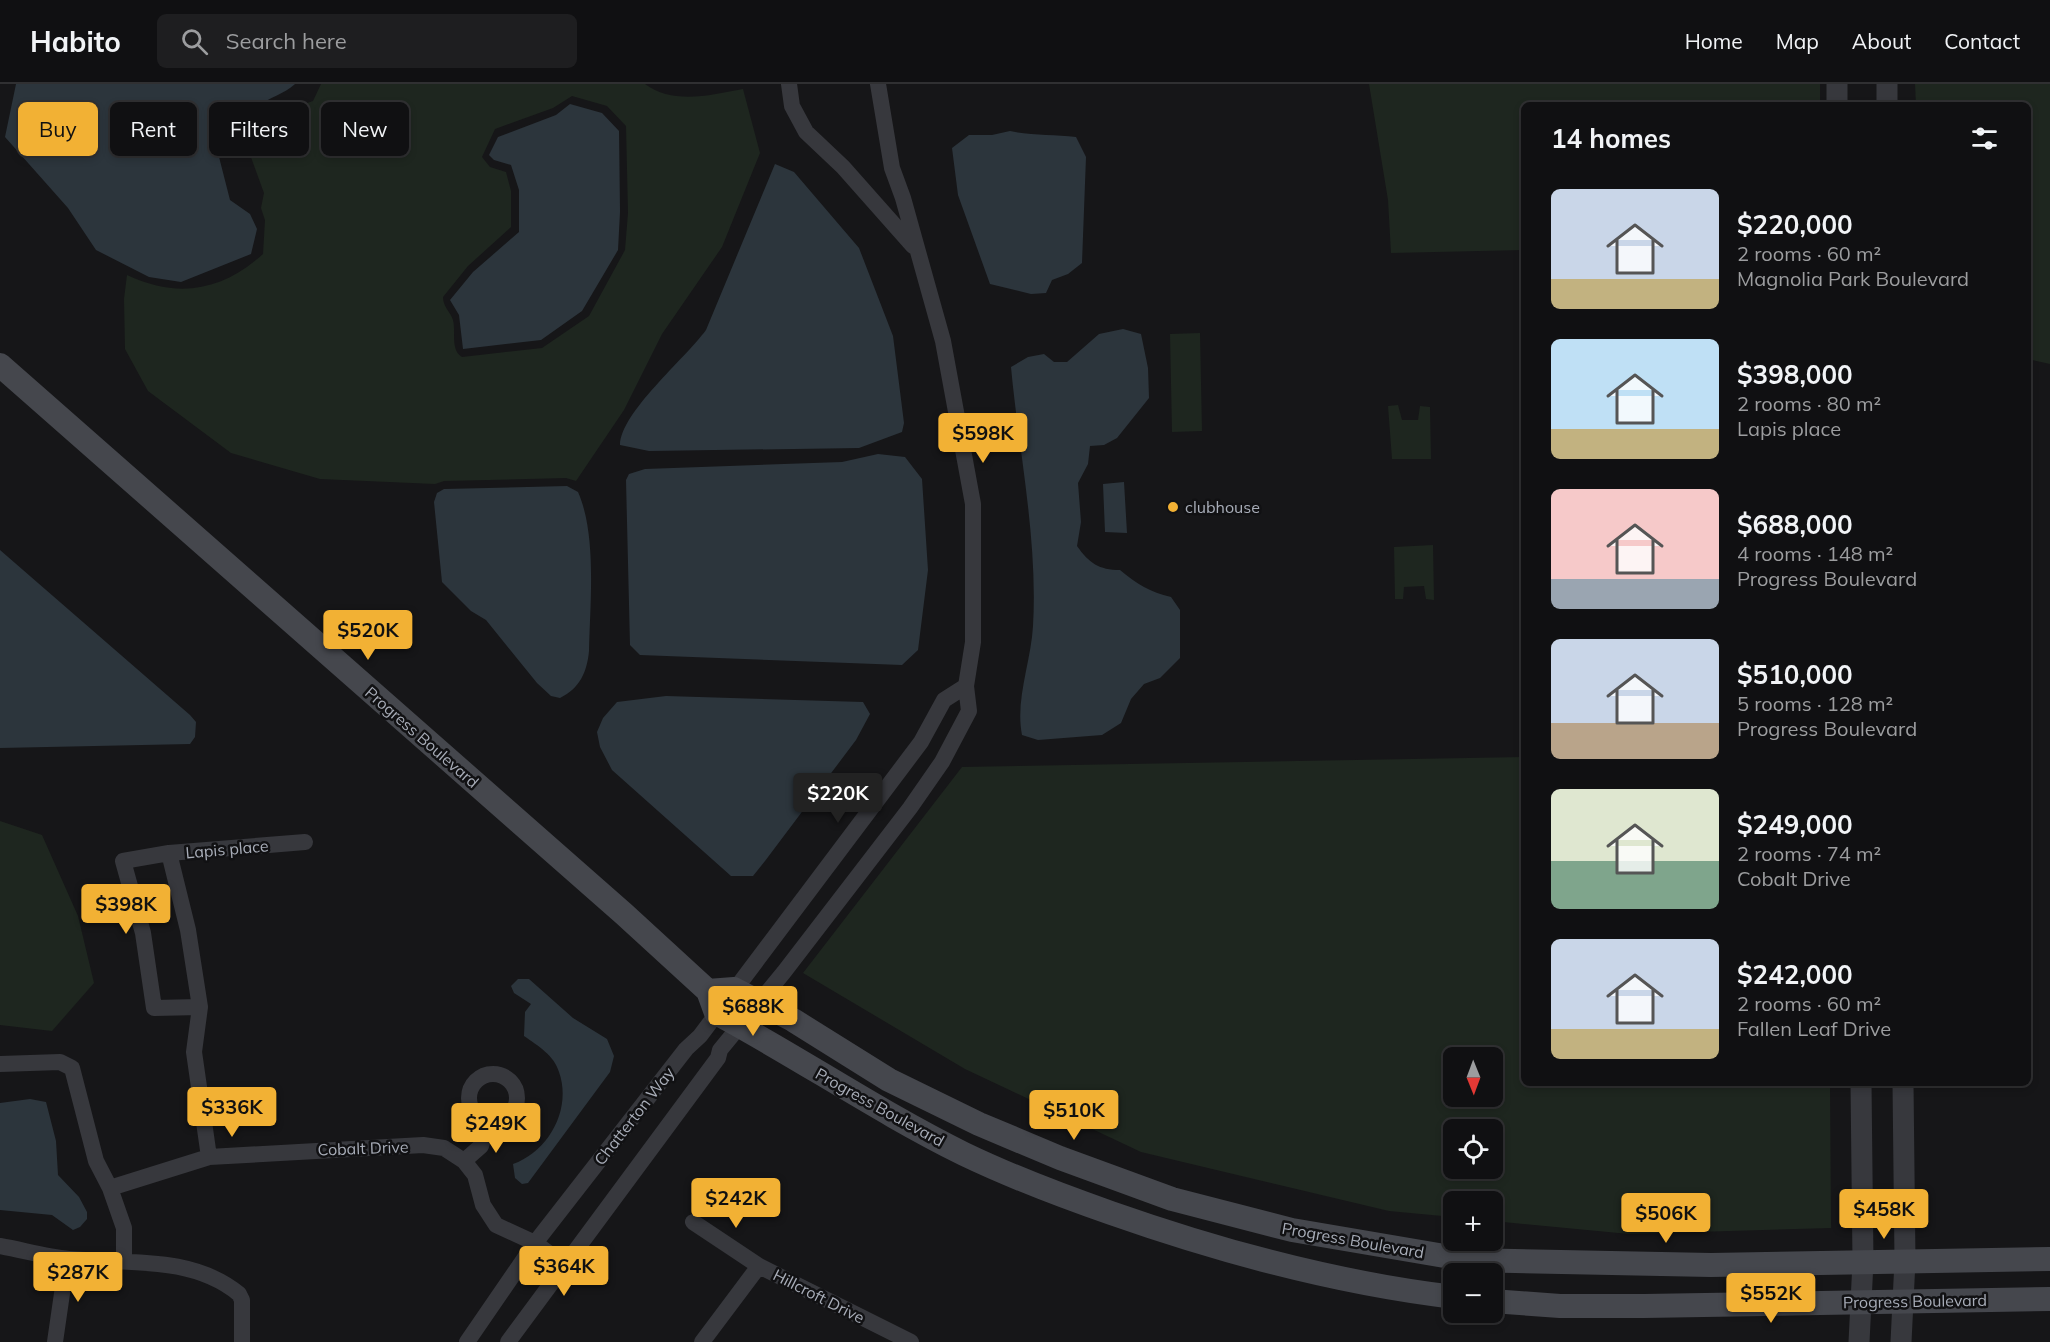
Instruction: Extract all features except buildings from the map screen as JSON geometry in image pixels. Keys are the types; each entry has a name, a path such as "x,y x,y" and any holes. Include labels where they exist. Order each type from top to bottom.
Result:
{"main road":[{"name":"Progress Boulevard","path":"0,365 740,1026 880,1109 965,1154 1051,1192 1167,1233 1297,1269 1388,1289 1443,1296"},
{"name":"Progress Boulevard","path":"734,989 889,1080 979,1124 1060,1158 1172,1198 1292,1230 1468,1260 1711,1265 2050,1259"},
{"path":"712,1002 734,989"},
{"name":"Progress Boulevard","path":"1503,1302 1584,1306 2050,1299"}],"street":[{"path":"789,84 792,106 806,132 843,167 916,248"},
{"name":"Chatterton Way","path":"508,1342 718,1058 720,1050 760,1003 942,762 969,711 966,686 973,642 973,504 943,341 903,198 892,168 878,84"},
{"path":"1837,84 1837,102"},
{"path":"1887,84 1887,102"},
{"path":"734,989 921,742 944,700 966,686"},
{"name":"Lapis place","path":"209,1157 194,1052 200,1007 188,930 169,854 305,842"},
{"path":"169,854 123,861 143,933 154,1008 200,1007"},
{"name":"Chatterton Way","path":"467,1342 535,1243 712,1002"},
{"path":"0,1064 60,1062 72,1068 96,1161 110,1188 124,1228 124,1261"},
{"path":"1859,1342 1863,1262 1861,1086"},
{"path":"1901,1342 1905,1261 1903,1086"},
{"path":"488,1122 481,1146 464,1161 475,1175 483,1204 496,1225 535,1243 566,1266"},
{"name":"Cobalt Drive","path":"110,1188 209,1157 266,1152 423,1145 444,1148 464,1161"},
{"name":"Hillcroft Drive","path":"693,1222 759,1266 912,1342"},
{"path":"0,1246 67,1259 124,1261 190,1269 233,1289 242,1300 242,1342"},
{"path":"56,1342 67,1259"},
{"path":"702,1342 759,1266"}],"shaded area":[{"path":"16,84 295,84 265,102 209,102 209,156 219,156 230,200 250,214 257,229 251,254 181,282 149,277 96,250 68,208 22,156 98,156 98,102 18,102 18,152 5,137"},
{"path":"321,84 645,84 668,94 692,97 743,89 760,153 722,247 662,334 624,410 576,481 566,478 444,481 435,484 320,479 231,453 148,391 125,349 124,299 127,275 164,287 182,289 199,287 232,276 263,254 265,220 261,208 264,193 251,156 309,156 309,102 313,101","holes":["572,96 607,106 626,126 628,213 625,250 589,316 542,348 462,357 456,350 454,324 443,297 468,266 511,227 511,191 506,172 490,167 482,157 495,129 553,108"]},
{"path":"1369,84 1820,84 1820,102 1521,102 1521,250 1391,253 1388,200"},
{"path":"1915,84 2050,84 2050,364 2031,360 2031,102 1916,102"},
{"path":"570,104 602,113 619,131 618,250 582,311 541,340 463,349 459,315 450,300 473,272 519,232 519,190 511,165 494,160 489,155 498,137 556,115"},
{"path":"1010,131 1076,137 1086,157 1082,263 1068,274 1052,280 1046,293 1031,294 990,284 958,195 952,148 969,135 992,135"},
{"path":"775,164 794,172 859,248 893,336 904,423 902,432 859,448 649,451 620,445 623,432 642,402 706,330"},
{"path":"1123,329 1141,334 1148,368 1149,398 1117,438 1104,445 1090,446 1088,464 1078,483 1081,522 1077,546 1086,557 1100,567 1120,570 1144,587 1171,597 1180,610 1180,658 1160,678 1144,684 1131,699 1121,723 1102,735 1038,740 1022,735 1020,722 1020,708 1032,640 1034,594 1030,529 1011,367 1028,357 1044,354 1054,362 1067,362 1099,334"},
{"path":"1200,333 1202,431 1172,432 1170,334"},
{"path":"1398,405 1402,420 1418,420 1420,406 1430,407 1431,459 1392,459 1388,406"},
{"path":"878,454 905,457 922,479 928,570 918,650 902,665 640,655 630,645 626,480 629,474 645,469 842,462"},
{"path":"1124,482 1127,533 1105,532 1103,484"},
{"path":"567,486 578,492 588,528 591,570 589,651 581,679 573,689 560,698 551,696 537,683 486,620 471,611 442,582 434,502 437,493 444,489"},
{"path":"1433,545 1434,600 1426,599 1424,586 1404,587 1403,599 1395,599 1394,547"},
{"path":"0,550 190,715 196,722 195,737 190,744 0,748"},
{"path":"666,696 863,702 870,714 856,740 753,876 731,876 612,770 600,747 597,732 603,718 617,702"},
{"path":"1521,757 1521,1086 1830,1086 1831,1228 1629,1234 1503,1222 1503,1191 1443,1191 1443,1216 1389,1211 1141,1152 965,1069 803,973 962,767"},
{"path":"0,821 42,835 78,916 94,983 52,1031 0,1025"},
{"path":"518,979 529,979 573,1018 607,1039 614,1056 610,1072 528,1183 522,1184 515,1178 513,1164 526,1158 547,1139 560,1114 562,1086 557,1066 545,1051 524,1036 525,1012 531,1004 514,993 511,986"},
{"path":"30,1099 46,1102 56,1141 58,1175 79,1197 87,1212 87,1219 80,1227 73,1230 52,1215 0,1210 0,1103"}],"place":[{"name":"clubhouse","path":"1173,507"}]}
